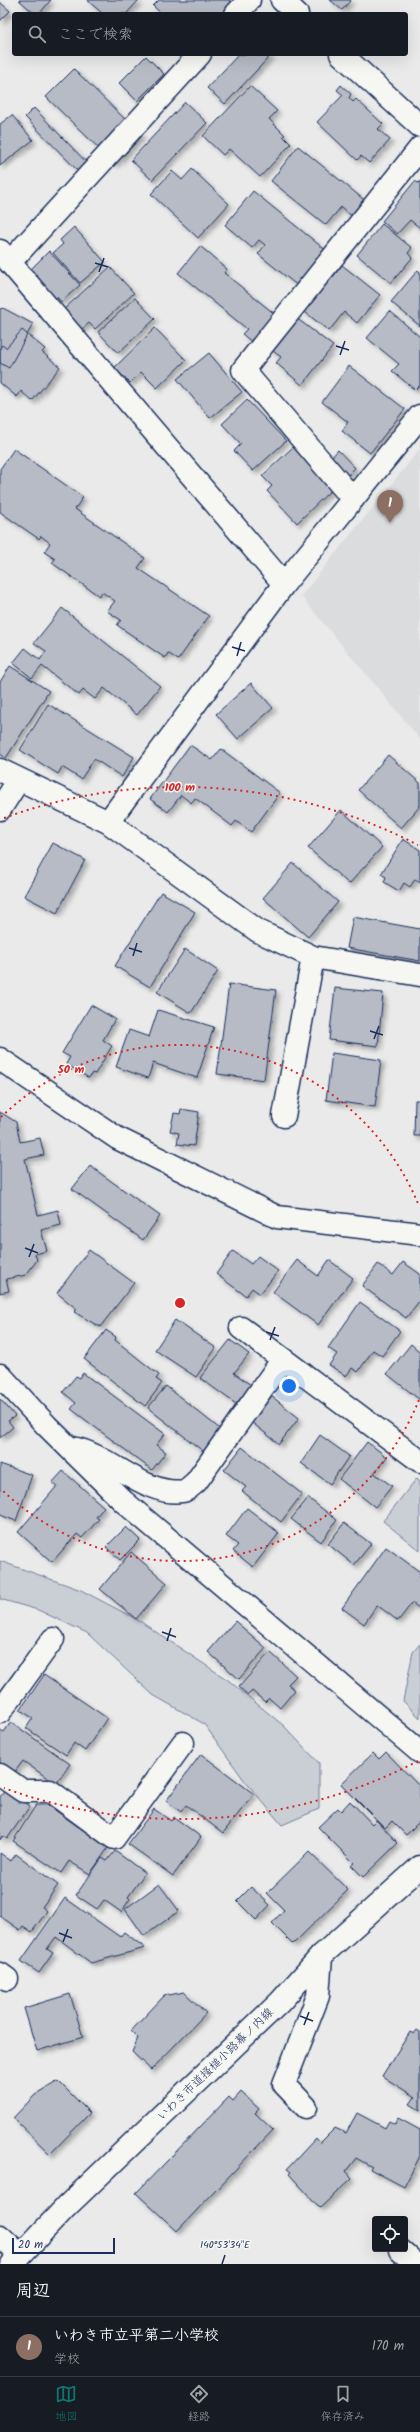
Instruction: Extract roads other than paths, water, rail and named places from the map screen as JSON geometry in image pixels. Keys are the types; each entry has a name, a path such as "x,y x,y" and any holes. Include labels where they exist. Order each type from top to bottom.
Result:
{"street":[{"path":"238,12 249,0"},
{"path":"282,0 295,12"},
{"path":"198,56 5,257 284,584"},
{"path":"343,56 420,126"},
{"path":"353,499 243,370 420,148"},
{"path":"108,822 284,584 420,416"},
{"path":"0,809 9,775 108,822 258,931 313,957 420,975"},
{"path":"284,1116 313,957"},
{"path":"0,1059 117,1138 277,1217 420,1234"},
{"path":"242,1328 420,1461"},
{"path":"69,1448 95,1454 164,1491 185,1490 196,1482 283,1359"},
{"path":"0,1375 69,1448 123,1501 420,1752"},
{"path":"0,1712 53,1639"},
{"path":"0,1775 23,1790 50,1791 114,1838 183,1743"},
{"name":"いわき市道搔槌小路幕ノ内線","path":"16,2259 67,2206 280,2002 321,1956 420,1867"},
{"path":"306,2107 284,2084 318,1996 321,1956"},
{"path":"0,2236 16,2259"},
{"path":"402,2252 416,2264"}],"place":[{"name":"いわき市立平第二小学校","path":"390,523"}]}
